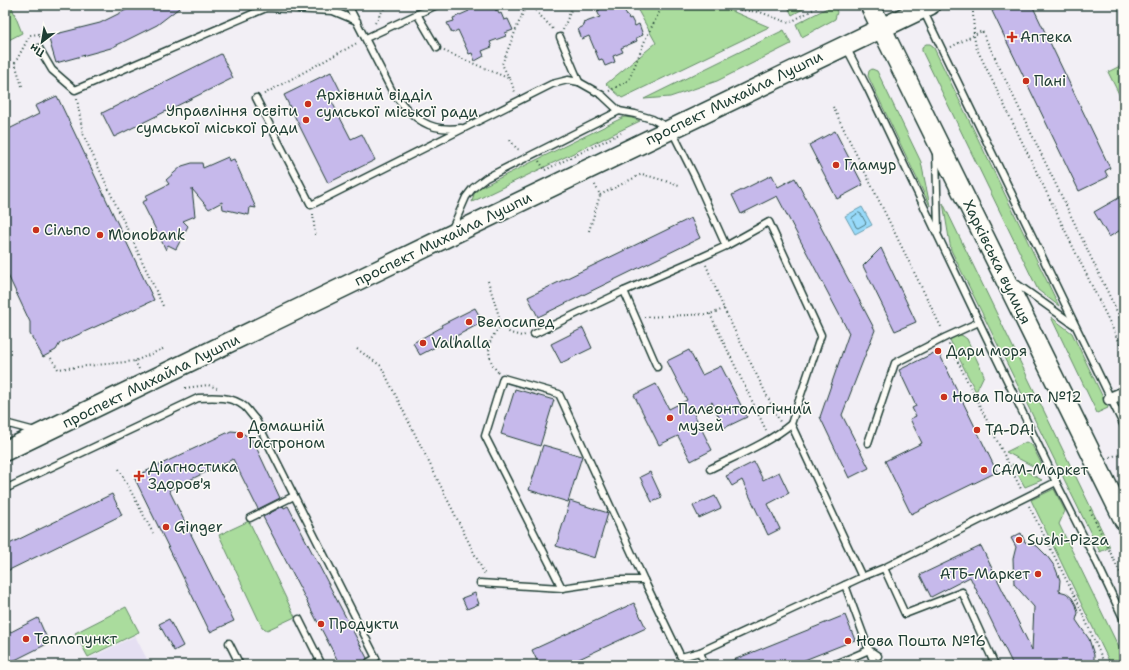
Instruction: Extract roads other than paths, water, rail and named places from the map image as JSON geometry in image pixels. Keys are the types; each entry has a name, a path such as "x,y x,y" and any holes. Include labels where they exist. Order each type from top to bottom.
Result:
{"main road":[{"name":"Харківська вулиця","path":"870,5 1124,520"},
{"name":"проспект Михайла Лушпи","path":"5,451 449,236 549,177 587,170 924,6"}],"street":[{"path":"1110,399 1124,393"}],"lane":[{"path":"348,5 392,91 401,104 417,118 435,127 449,129 464,128"},
{"path":"366,38 438,5"},
{"path":"924,6 943,52 1124,426"},
{"path":"39,48 52,70 76,90 266,8 333,11 357,21"},
{"path":"417,14 437,48"},
{"path":"560,37 579,82"},
{"path":"845,45 868,88 979,322 1124,620"},
{"path":"256,98 311,205 552,84 568,80 579,82 602,95 619,111 646,117 671,129 695,177 726,246"},
{"path":"449,236 466,197 473,188 486,178 619,111"},
{"path":"936,139 938,234"},
{"path":"534,334 624,291 726,246 769,222 821,335 792,424 771,438 710,469"},
{"path":"1003,274 1074,325"},
{"path":"624,291 657,367"},
{"path":"868,443 895,363 979,322"},
{"path":"562,588 485,436 503,378 559,394 681,657 700,652 884,568 1056,482"},
{"path":"5,489 198,398 216,397 231,400 244,407 256,420 380,665"},
{"path":"5,423 43,433"},
{"path":"792,424 862,577"},
{"path":"250,518 294,496"},
{"path":"884,568 905,614 962,592 995,665"},
{"path":"480,583 562,588 617,580 644,580"},
{"path":"845,585 875,665"},
{"path":"299,619 322,665"},
{"path":"229,643 240,665"},
{"path":"869,650 878,656"},
{"path":"834,665 869,650"},
{"path":"700,652 705,665"},
{"path":"369,662 376,658"}],"water":[{"path":"862,207 872,225 855,234 845,216"}],"place":[{"name":"Аптека","path":"1012,37"},
{"name":"Пані","path":"1026,81"},
{"name":"Архівний відділ сумської міської ради","path":"308,104"},
{"name":"Управління освіти сумської міської ради","path":"306,120"},
{"name":"Гламур","path":"836,165"},
{"name":"Сільпо","path":"36,230"},
{"name":"Monobank","path":"100,235"},
{"name":"Велосипед","path":"469,322"},
{"name":"Valhalla","path":"423,343"},
{"name":"Дари моря","path":"938,351"},
{"name":"Нова Пошта №12","path":"944,397"},
{"name":"Палеонтологічний музей","path":"670,418"},
{"name":"TA-DA!","path":"977,430"},
{"name":"Домашній Гастроном","path":"240,435"},
{"name":"САМ-Маркет","path":"984,470"},
{"name":"Діагностика Здоров'я","path":"139,476"},
{"name":"Ginger","path":"166,527"},
{"name":"Sushi-Pizza","path":"1019,540"},
{"name":"АТБ-Маркет","path":"1038,574"},
{"name":"Продукти","path":"321,624"},
{"name":"Теплопункт","path":"26,639"},
{"name":"Нова Пошта №16","path":"848,641"}]}
